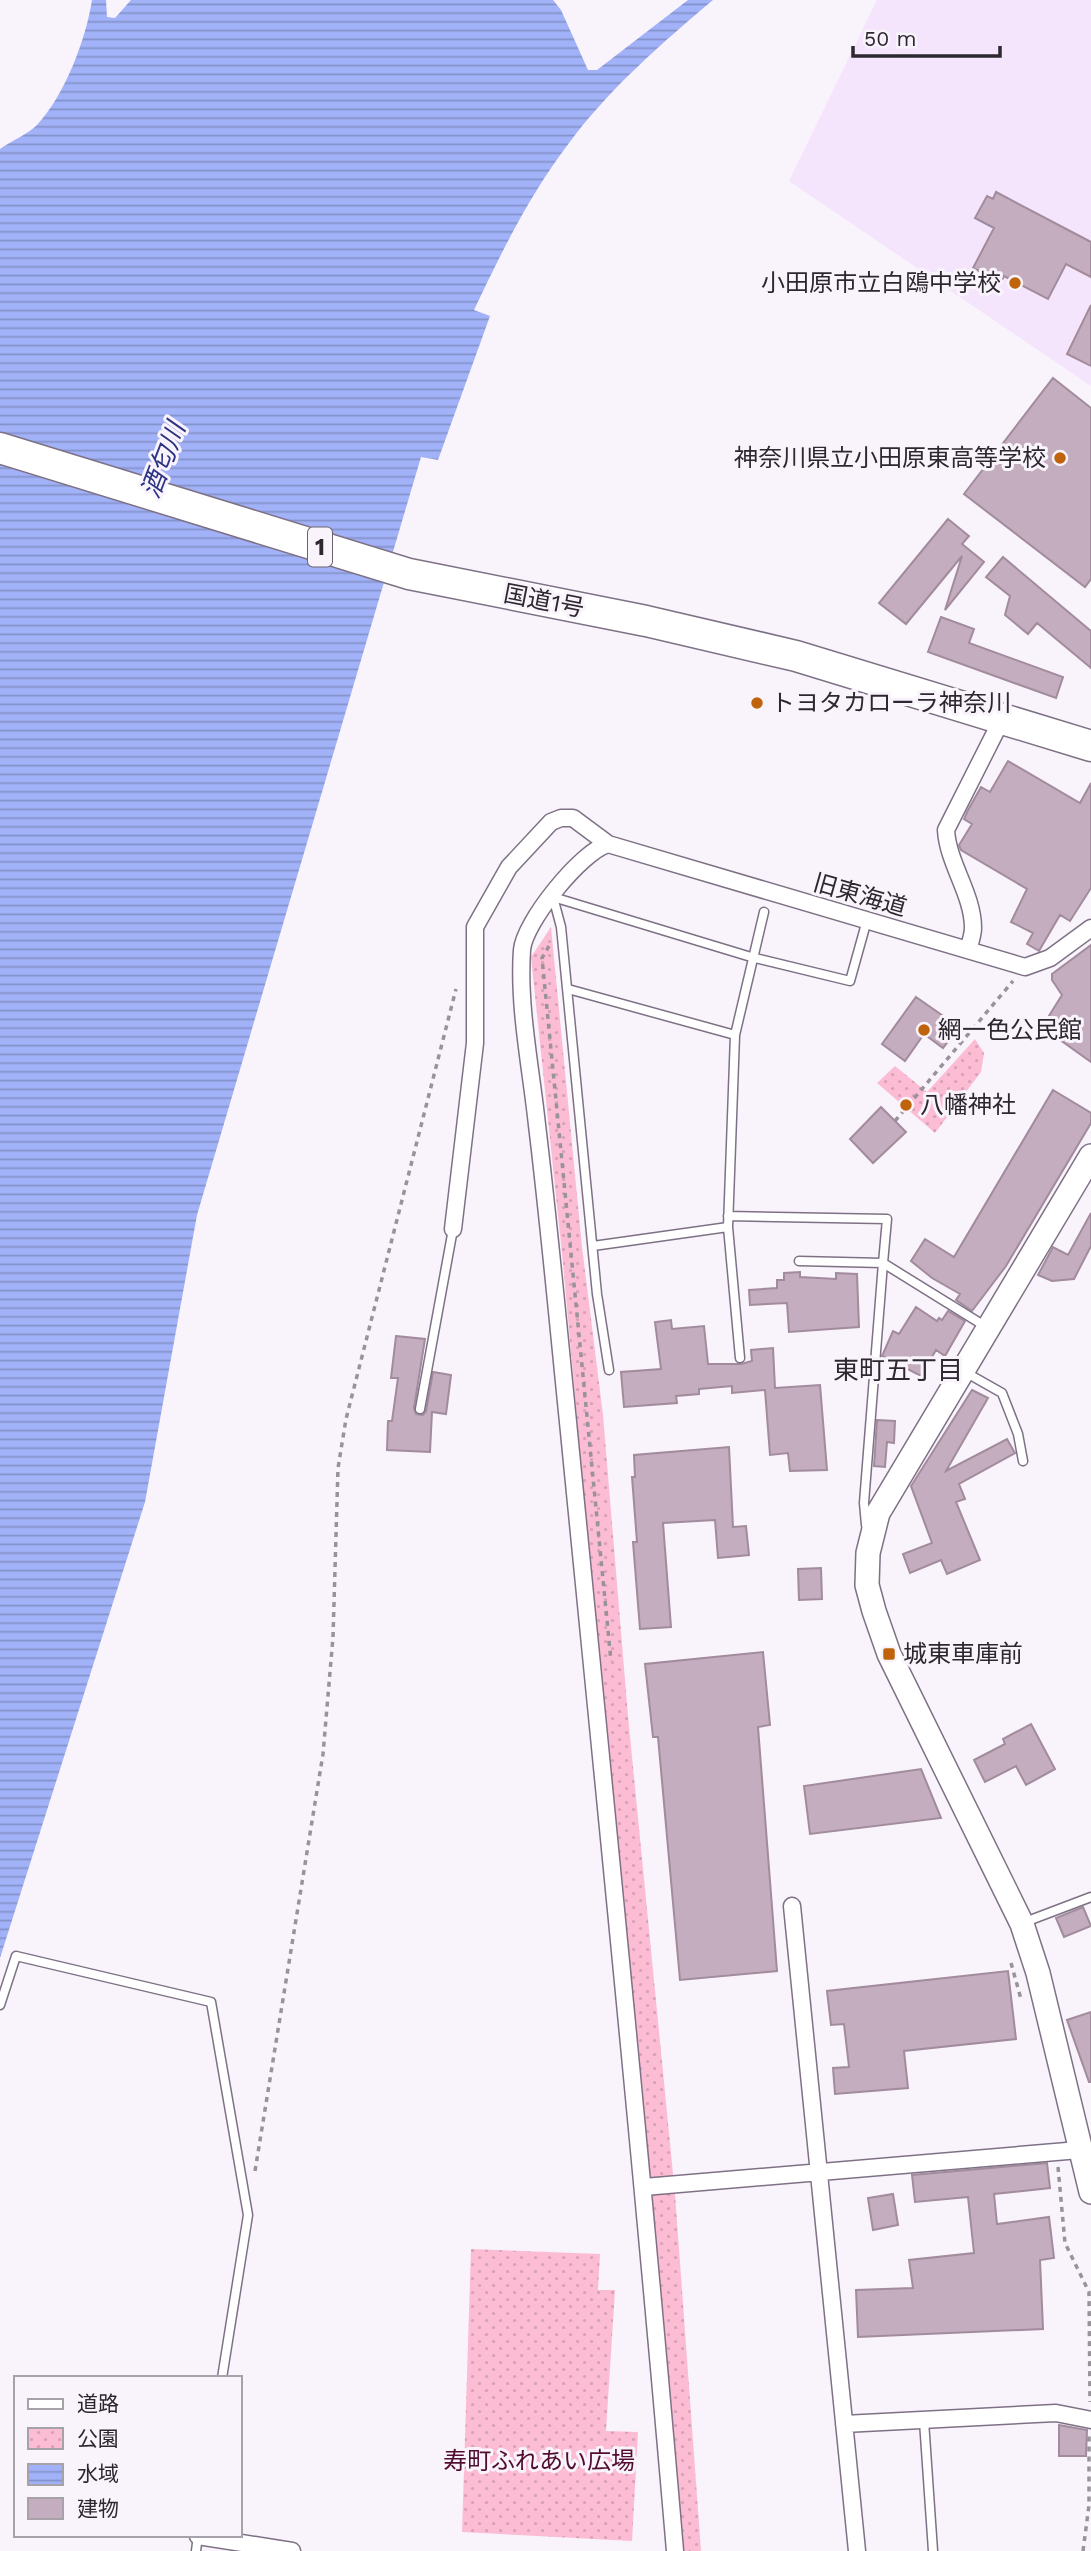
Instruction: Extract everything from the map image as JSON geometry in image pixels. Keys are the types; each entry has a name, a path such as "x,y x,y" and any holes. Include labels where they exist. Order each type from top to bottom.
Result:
{"highway":[{"name":"国道1号","path":"0,448 409,574 646,621 796,656 1091,746"}],"street":[{"path":"968,950 973,928 969,909 947,849 946,830 1003,717"},
{"path":"453,1229 475,1042 475,927 509,867 551,822 561,818 573,818 608,844 587,854 524,940 526,1024 550,1236 644,2187 675,2551"},
{"name":"旧東海道","path":"608,844 1025,967"},
{"path":"1025,967 1050,958 1091,928"},
{"path":"1089,1162 965,1373 878,1513 868,1553 867,1585 889,1654 1022,1924 1038,1973 1068,2150 1091,2192"},
{"path":"792,1906 857,2551"},
{"path":"644,2187 1068,2150"},
{"path":"844,2424 1056,2413 1090,2420"},
{"path":"210,2537 292,2551"}],"lane":[{"path":"553,897 751,957 850,981 867,920"},
{"path":"553,897 561,927 593,1246 609,1370"},
{"path":"740,1358 728,1227 735,1035 751,957 764,912"},
{"path":"568,989 735,1035"},
{"path":"729,1216 887,1219 864,1503 868,1553"},
{"path":"593,1246 728,1227"},
{"path":"420,1409 453,1229"},
{"path":"799,1261 883,1263 989,1329"},
{"path":"965,1373 1002,1393 1017,1434 1023,1461"},
{"path":"1022,1924 1091,1897"},
{"path":"0,2005 16,1956 211,2002 248,2215 222,2376"},
{"path":"924,2421 933,2551"}],"path":[{"path":"895,1121 1025,967"},
{"path":"254,2174 323,1754 333,1637 338,1468 346,1419 457,985"},
{"path":"1010,1962 1023,2009"},
{"path":"1068,2150 1065,2243 1089,2292 1089,2505 1083,2551"}],"shaded area":[{"name":"小田原市立白鴎中学校","path":"877,0 1091,0 1091,386 789,181"}],"green space":[{"path":"551,927 582,1247 603,1415 628,1716 675,2194 701,2551 679,2551 563,1263 531,957"},
{"path":"975,1039 984,1053 981,1072 935,1133 877,1083 895,1066 927,1092"},
{"name":"寿町ふれあい広場","path":"471,2249 600,2254 598,2290 615,2290 606,2431 638,2432 632,2541 462,2532"}],"water":[{"name":"酒匂川","path":"92,0 106,0 107,17 115,18 131,0 553,0 561,10 588,70 597,70 688,0 713,0 619,85 569,143 529,203 474,310 490,316 438,460 421,457 197,1215 145,1502 0,1958 0,149 37,125 57,98 73,66 85,32"}],"building":[{"path":"996,192 1091,242 1091,277 1066,264 1048,299 1004,276 1001,282 973,268 994,228 975,218 987,196 993,199"},
{"path":"1091,305 1091,366 1067,354"},
{"path":"1053,378 1091,408 1091,579 1085,587 964,494"},
{"path":"948,519 969,536 962,544 984,562 945,610 962,556 906,624 879,603"},
{"path":"1003,557 1091,631 1091,668 1037,623 1028,634 1005,615 1010,596 986,577"},
{"path":"941,617 974,629 969,643 1063,677 1056,698 928,652"},
{"path":"1008,761 1080,803 1091,783 1091,888 1070,921 1060,915 1039,951 1027,944 1033,933 1011,922 1027,889 961,850 959,845 972,824 964,819 981,787 990,792"},
{"path":"1091,945 1091,1062 1042,1027 1062,995 1052,980 1052,974"},
{"name":"網一色公民館","path":"916,997 959,1027 943,1048 924,1034 905,1061 882,1044"},
{"path":"1053,1090 1091,1113 1091,1123 1006,1266 972,1311 956,1300 960,1294 932,1278 911,1261 925,1239 954,1257"},
{"name":"八幡神社","path":"881,1107 906,1132 873,1163 850,1139"},
{"path":"1091,1213 1091,1246 1074,1279 1052,1281 1038,1275 1053,1247 1068,1255"},
{"path":"800,1272 800,1277 836,1279 836,1273 857,1274 859,1327 789,1332 787,1303 750,1305 749,1290 777,1288 777,1280 784,1280 784,1273"},
{"path":"916,1307 937,1321 939,1318 942,1320 948,1311 965,1321 945,1356 936,1350 921,1376 882,1356 893,1331 899,1334"},
{"path":"671,1320 672,1329 704,1326 708,1364 741,1364 752,1361 751,1350 773,1348 775,1388 820,1385 827,1470 790,1471 788,1453 770,1455 765,1390 732,1393 732,1386 699,1389 699,1394 676,1396 677,1403 624,1407 621,1372 661,1369 655,1322"},
{"path":"396,1336 425,1339 414,1408 416,1414 423,1415 426,1411 433,1372 451,1375 446,1414 432,1412 430,1452 387,1450 388,1421 392,1421 398,1378 391,1378"},
{"path":"972,1390 988,1398 946,1471 1007,1439 1015,1453 959,1484 965,1499 956,1502 980,1560 947,1574 941,1560 910,1573 903,1554 932,1543 911,1486"},
{"path":"877,1420 895,1421 894,1443 887,1442 885,1467 874,1466"},
{"path":"729,1447 733,1527 746,1526 749,1555 718,1558 715,1520 663,1523 671,1627 640,1629 633,1542 637,1542 632,1477 635,1477 634,1455"},
{"path":"821,1568 822,1599 799,1600 798,1569"},
{"path":"763,1652 770,1725 758,1727 777,1971 680,1980 658,1737 653,1737 645,1664"},
{"path":"1031,1724 1055,1769 1026,1785 1016,1766 985,1782 974,1760 1005,1744 1003,1739"},
{"path":"921,1769 941,1818 810,1834 804,1786"},
{"path":"1083,1907 1091,1926 1064,1937 1056,1918"},
{"path":"1008,1971 1016,2039 904,2051 908,2088 835,2094 833,2068 849,2067 844,2024 831,2025 827,1991"},
{"path":"1091,2012 1091,2082 1089,2082 1067,2020"},
{"path":"1047,2163 1050,2188 994,2194 997,2224 1049,2217 1054,2258 1040,2260 1043,2329 858,2337 856,2290 913,2288 909,2260 974,2253 968,2197 915,2202 912,2175"},
{"path":"893,2194 898,2225 873,2230 868,2198"},
{"path":"1059,2425 1087,2430 1086,2456 1059,2456"}],"place":[{"name":"小田原市立白鴎中学校","path":"1015,283"},
{"name":"神奈川県立小田原東高等学校","path":"1060,458"},
{"name":"トヨタカローラ神奈川","path":"757,703"},
{"name":"網一色公民館","path":"924,1030"},
{"name":"八幡神社","path":"906,1105"},
{"name":"城東車庫前","path":"889,1654"}],"district":[{"name":"東町五丁目","path":"898,1370"}]}
